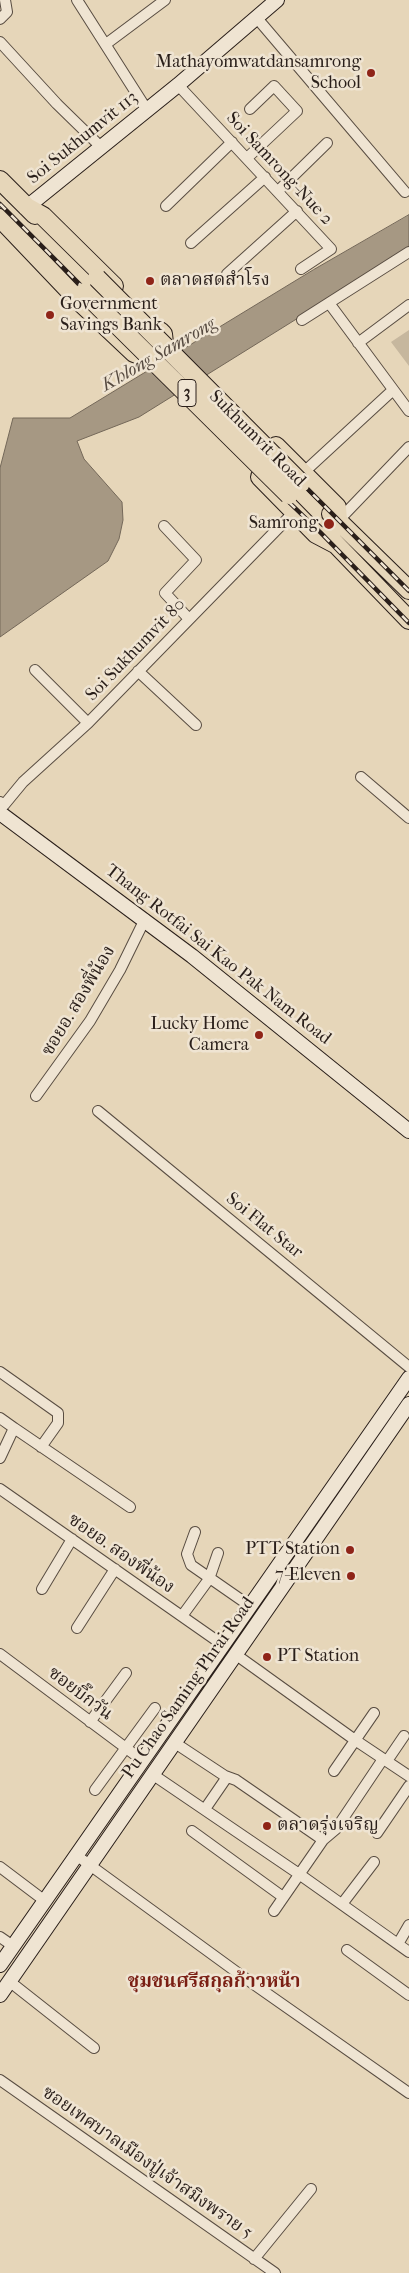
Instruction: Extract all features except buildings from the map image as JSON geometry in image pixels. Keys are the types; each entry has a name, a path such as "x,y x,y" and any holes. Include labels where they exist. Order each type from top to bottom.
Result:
{"highway":[{"name":"Sukhumvit Road","path":"0,180 298,484 335,544 409,620"},
{"name":"Sukhumvit Road","path":"0,208 84,292 298,484 409,590"},
{"path":"0,218 81,303 134,352 139,356 158,351 164,343 163,334 43,216 28,208"},
{"path":"298,484 242,413 232,412 217,425 225,441 293,513 316,534 335,544"},
{"path":"372,582 386,568"}],"main road":[{"name":"Soi Sukhumvit 113","path":"28,208 100,146 178,85 277,0"},
{"name":"Thang Rotfai Sai Kao Pak Nam Road","path":"1,807 22,830 145,919 409,1131"},
{"name":"Pu Chao Saming Phrai Road","path":"0,1965 409,1378"},
{"name":"Pu Chao Saming Phrai Road","path":"0,1994 409,1404"},
{"path":"223,1645 235,1654"}],"street":[{"path":"0,19 7,12 5,0"},
{"path":"77,0 147,110"},
{"path":"106,44 165,0"},
{"path":"256,17 405,192"},
{"path":"0,42 57,104 100,146"},
{"name":"Soi Samrong-Nue 2","path":"178,85 265,176 331,249 301,269"},
{"path":"247,158 297,111 274,86 250,109"},
{"path":"166,206 232,142"},
{"path":"278,191 327,143"},
{"path":"191,243 265,176"},
{"path":"227,274 297,211"},
{"path":"302,320 409,252"},
{"path":"329,303 409,411"},
{"path":"358,343 409,305"},
{"path":"298,484 393,390"},
{"path":"338,521 409,447"},
{"name":"Soi Sukhumvit 80","path":"1,807 23,782 88,723 293,513"},
{"path":"164,526 196,560 165,593 189,619"},
{"path":"35,670 88,723"},
{"path":"138,671 196,725"},
{"path":"361,777 409,818"},
{"name":"ซอยอ. สองพี่น้อง","path":"36,1096 90,1021 120,970 145,919"},
{"name":"Soi Flat Star","path":"98,1111 409,1367"},
{"path":"0,1372 58,1413 58,1423 41,1447"},
{"path":"0,1418 130,1507"},
{"path":"0,1458 14,1428"},
{"path":"338,1479 350,1488"},
{"name":"ซอยอ. สองพี่น้อง","path":"0,1489 223,1645"},
{"path":"195,1532 187,1554 190,1565 250,1606"},
{"path":"42,1589 72,1540"},
{"path":"182,1616 209,1579 218,1553"},
{"path":"77,1628 115,1570"},
{"name":"ซอยบิ๊กวัน","path":"0,1654 142,1760"},
{"path":"235,1654 355,1740 409,1776"},
{"path":"90,1722 126,1673"},
{"path":"95,1790 155,1708"},
{"path":"334,1771 374,1713"},
{"path":"274,1911 323,1840 336,1829 404,1736"},
{"path":"175,1743 227,1777 236,1780 323,1840"},
{"path":"152,1774 409,1952"},
{"path":"205,1810 227,1777"},
{"path":"377,1833 409,1786"},
{"path":"192,1831 283,1897"},
{"path":"76,1855 242,1976 409,2093"},
{"path":"342,1904 374,1862"},
{"path":"0,1867 45,1900"},
{"path":"398,1944 409,1925"},
{"path":"0,1938 13,1946"},
{"path":"347,1950 409,1995"},
{"path":"9,1981 94,2048"},
{"name":"ซอยเทศบาลเมืองปู่เจ้าสมิงพราย 5","path":"0,2080 275,2273"},
{"path":"254,2259 311,2189"}],"shaded area":[{"path":"409,215 409,249 139,417 77,441 84,459 122,502 123,520 119,539 108,561 0,637 0,468 13,418 70,418 313,270"},
{"path":"409,330 409,366 391,342"}],"railway":[{"path":"0,204 149,354 219,435 320,532 409,623"},
{"path":"126,320 242,423 409,591"}],"place":[{"name":"Mathayomwatdansamrong School","path":"371,73"},
{"name":"ตลาดสดสำโรง","path":"150,281"},
{"name":"Government Savings Bank","path":"50,315"},
{"name":"Samrong","path":"329,524"},
{"name":"Lucky Home Camera","path":"259,1035"},
{"name":"PTT Station","path":"350,1550"},
{"name":"7-Eleven","path":"351,1576"},
{"name":"PT Station","path":"267,1657"},
{"name":"ตลาดรุ่งเจริญ","path":"267,1826"}],"district":[{"name":"ชุมชนศรีสกุลก้าวหน้า","path":"214,1982"}],"water label":[{"name":"Khlong Samrong","path":"159,355"}]}
